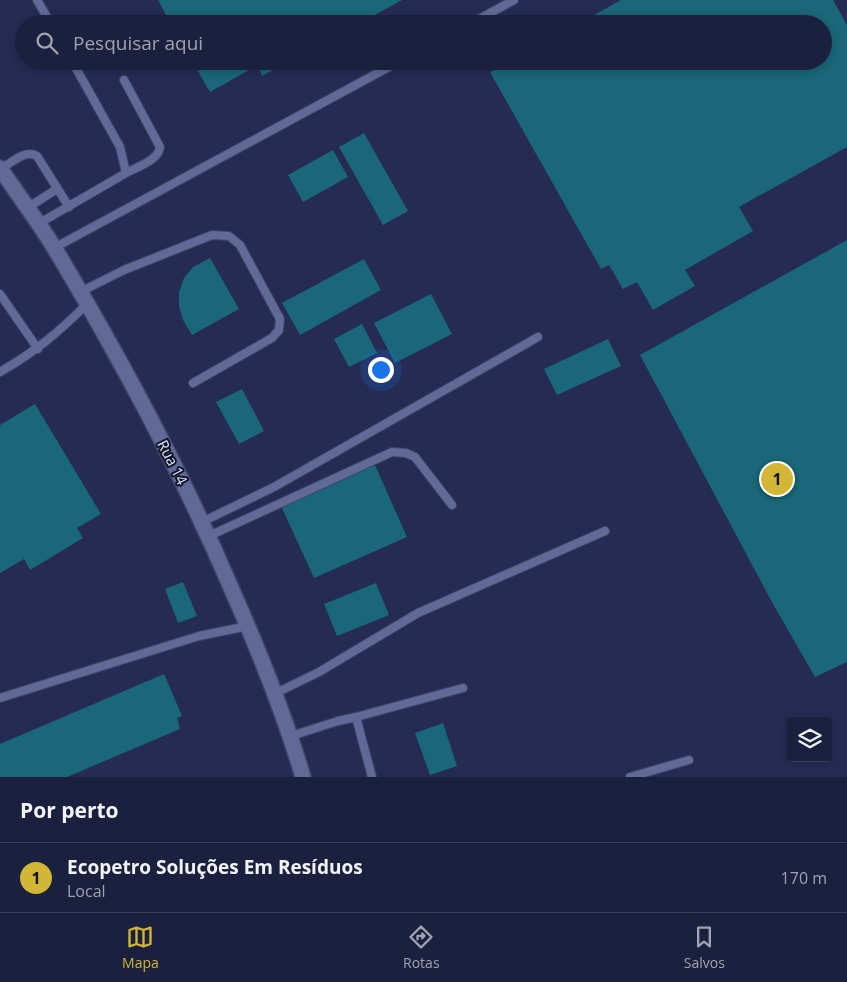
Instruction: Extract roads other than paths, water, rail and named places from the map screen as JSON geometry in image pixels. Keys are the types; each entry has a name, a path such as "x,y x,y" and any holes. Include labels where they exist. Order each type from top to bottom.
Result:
{"street":[{"name":"Rua 14","path":"0,168 54,248 165,446 206,529 248,626 291,736 303,777"}],"lane":[{"path":"37,0 46,15"},
{"path":"486,15 514,0"},
{"path":"77,70 120,147 126,173"},
{"path":"54,248 383,70"},
{"path":"38,224 156,157 160,147 124,80"},
{"path":"0,168 26,154 32,153 37,156 68,207"},
{"path":"27,208 57,189"},
{"path":"0,372 38,349 62,329 83,298 124,270 212,235 229,236 240,245 280,319 279,330 272,338 193,382"},
{"path":"0,294 38,349"},
{"path":"206,529 274,487 538,337"},
{"path":"206,529 392,452 406,453 415,457 452,505"},
{"path":"274,694 319,672 418,614 605,530"},
{"path":"0,698 199,636 248,626"},
{"path":"291,736 338,720 356,717 463,688"},
{"path":"356,717 372,777"},
{"path":"630,777 689,760"}],"place":[{"name":"Ecopetro Soluções Em Resíduos","path":"777,479"}]}
